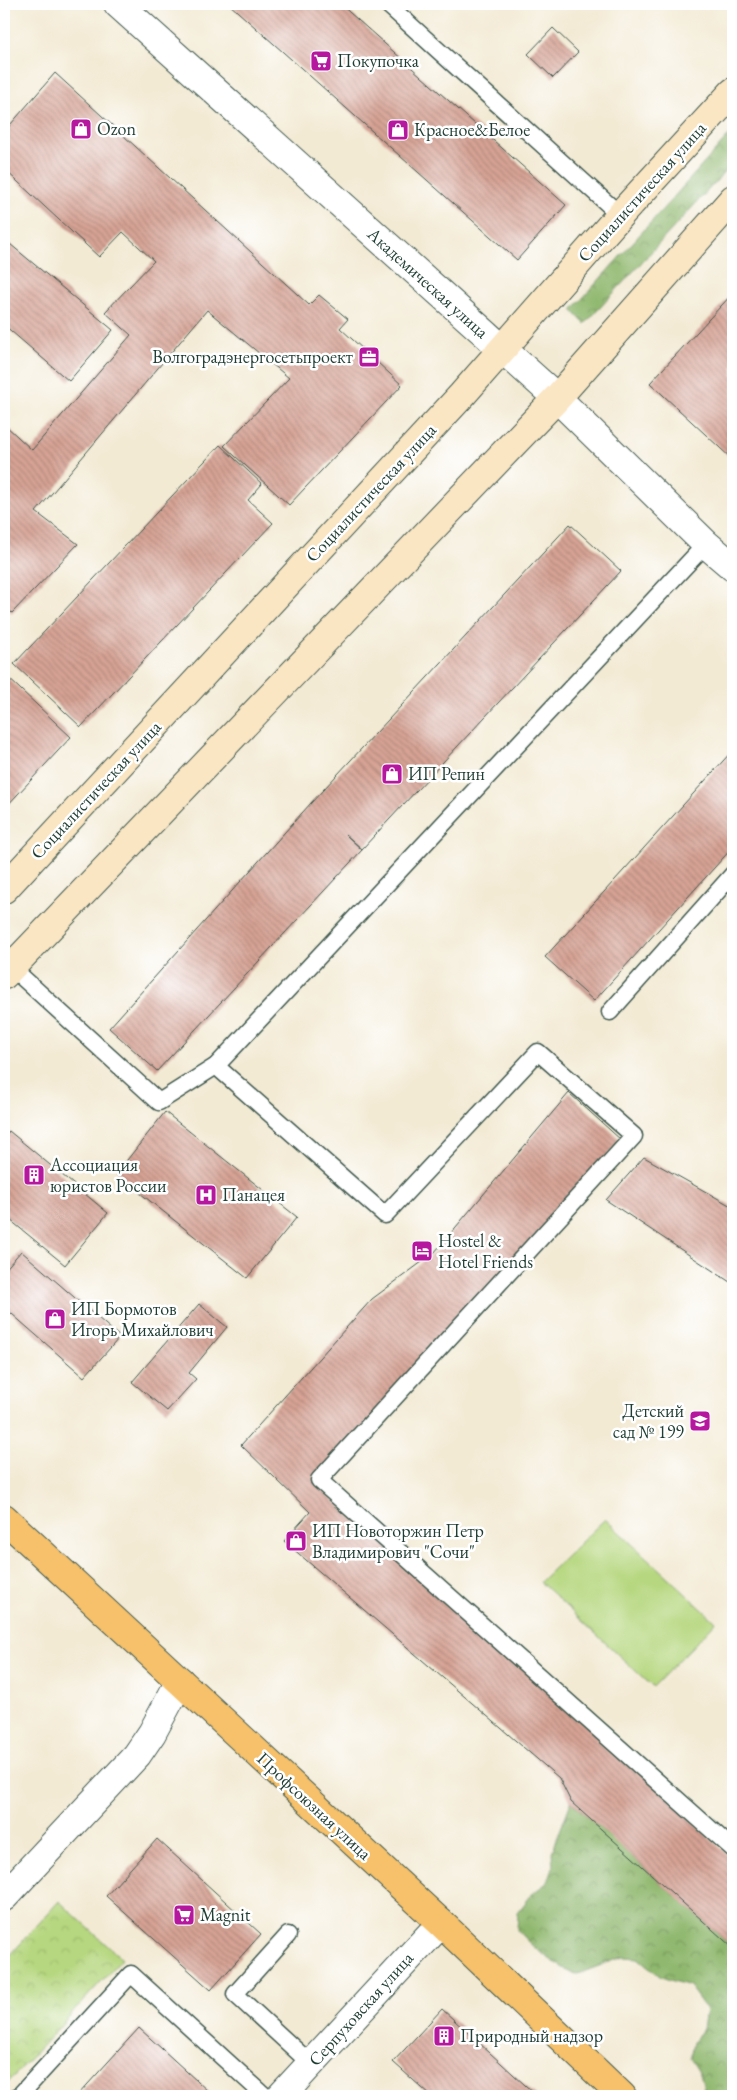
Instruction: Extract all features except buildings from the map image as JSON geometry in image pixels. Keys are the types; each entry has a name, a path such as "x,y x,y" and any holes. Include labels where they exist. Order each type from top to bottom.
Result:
{"main road":[{"name":"Профсоюзная улица","path":"4,1518 441,1922 622,2096"}],"street":[{"name":"Академическая улица","path":"118,4 500,349 557,398 706,544 733,567"},
{"name":"Социалистическая улица","path":"4,889 462,395 500,349 620,214 733,92"},
{"path":"8,971 557,398 733,199"},
{"path":"4,1897 137,1755 152,1733 180,1681"},
{"name":"Серпуховская улица","path":"281,2096 441,1922"}],"lane":[{"path":"387,4 620,214"},
{"path":"8,971 159,1102 216,1066 706,544"},
{"path":"610,1012 733,874"},
{"path":"216,1066 385,1215 538,1052 634,1136 319,1480 733,1849"},
{"path":"288,1935 235,1994 311,2064"},
{"path":"19,2096 131,1974 265,2096"}],"green space":[{"path":"733,131 733,163 585,324 572,310"},
{"path":"605,1519 716,1622 653,1687 540,1582"},
{"path":"571,1802 733,1948 733,2096 706,2096 700,2074 690,2058 693,2042 703,2029 706,2009 689,1986 661,1977 638,1958 623,1957 575,1975 544,1955 517,1930 518,1912 533,1893 548,1882 553,1867 552,1852"},
{"path":"59,1901 122,1959 4,2087 4,1962"}],"place":[{"name":"Покупочка","path":"321,61"},
{"name":"Ozon","path":"81,129"},
{"name":"Красное&Белое","path":"398,130"},
{"name":"Волгоградэнергосетьпроект","path":"369,357"},
{"name":"ИП Репин","path":"392,774"},
{"name":"Ассоциация юристов России","path":"34,1175"},
{"name":"Панацея","path":"206,1195"},
{"name":"Hostel & Hotel Friends","path":"422,1251"},
{"name":"ИП Бормотов Игорь Михайлович","path":"55,1319"},
{"name":"Детский сад № 199","path":"700,1421"},
{"name":"ИП Новоторжин Петр Владимирович \"Сочи\"","path":"296,1541"},
{"name":"Magnit","path":"184,1915"},
{"name":"Природный надзор","path":"444,2036"}]}
